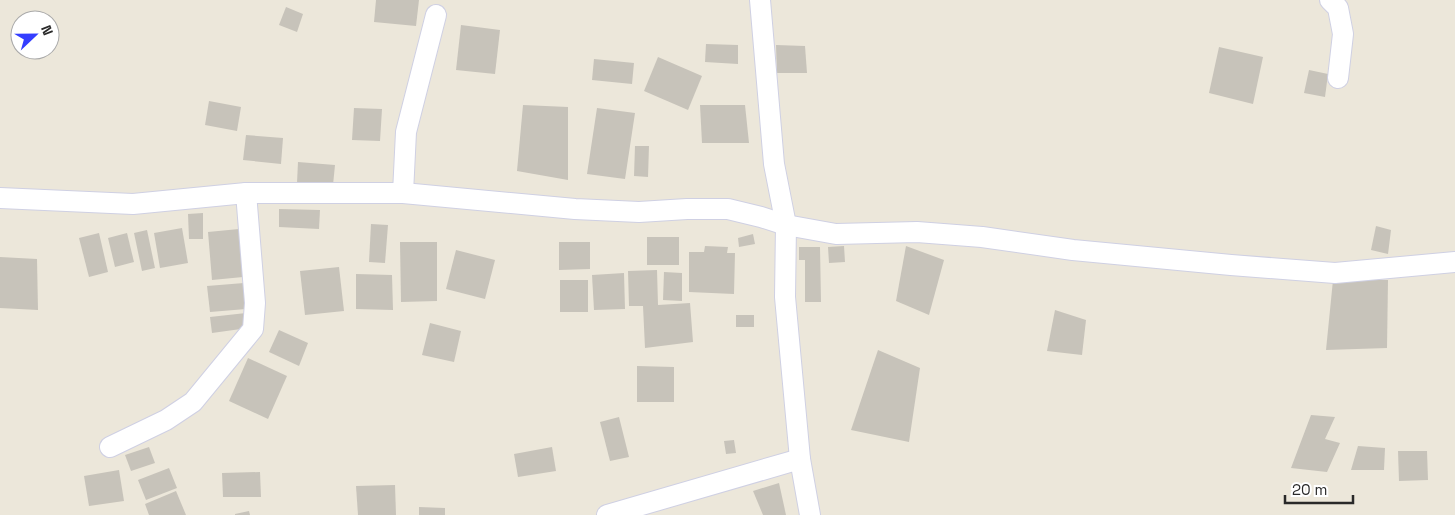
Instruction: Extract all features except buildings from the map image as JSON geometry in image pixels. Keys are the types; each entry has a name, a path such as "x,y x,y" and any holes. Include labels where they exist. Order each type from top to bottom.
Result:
{"street":[{"path":"760,0 774,164 786,225 785,297 800,459 810,515"},
{"path":"1330,0 1338,8 1343,34 1338,78"},
{"path":"404,192 406,132 436,15"},
{"path":"0,198 133,204 246,193 404,192 575,209 638,212 728,209 786,225 836,234 917,232 982,237 1073,250 1335,273 1455,262"},
{"path":"110,447 166,420 192,402 253,329 255,303 246,193"},
{"path":"607,515 800,459"}]}
